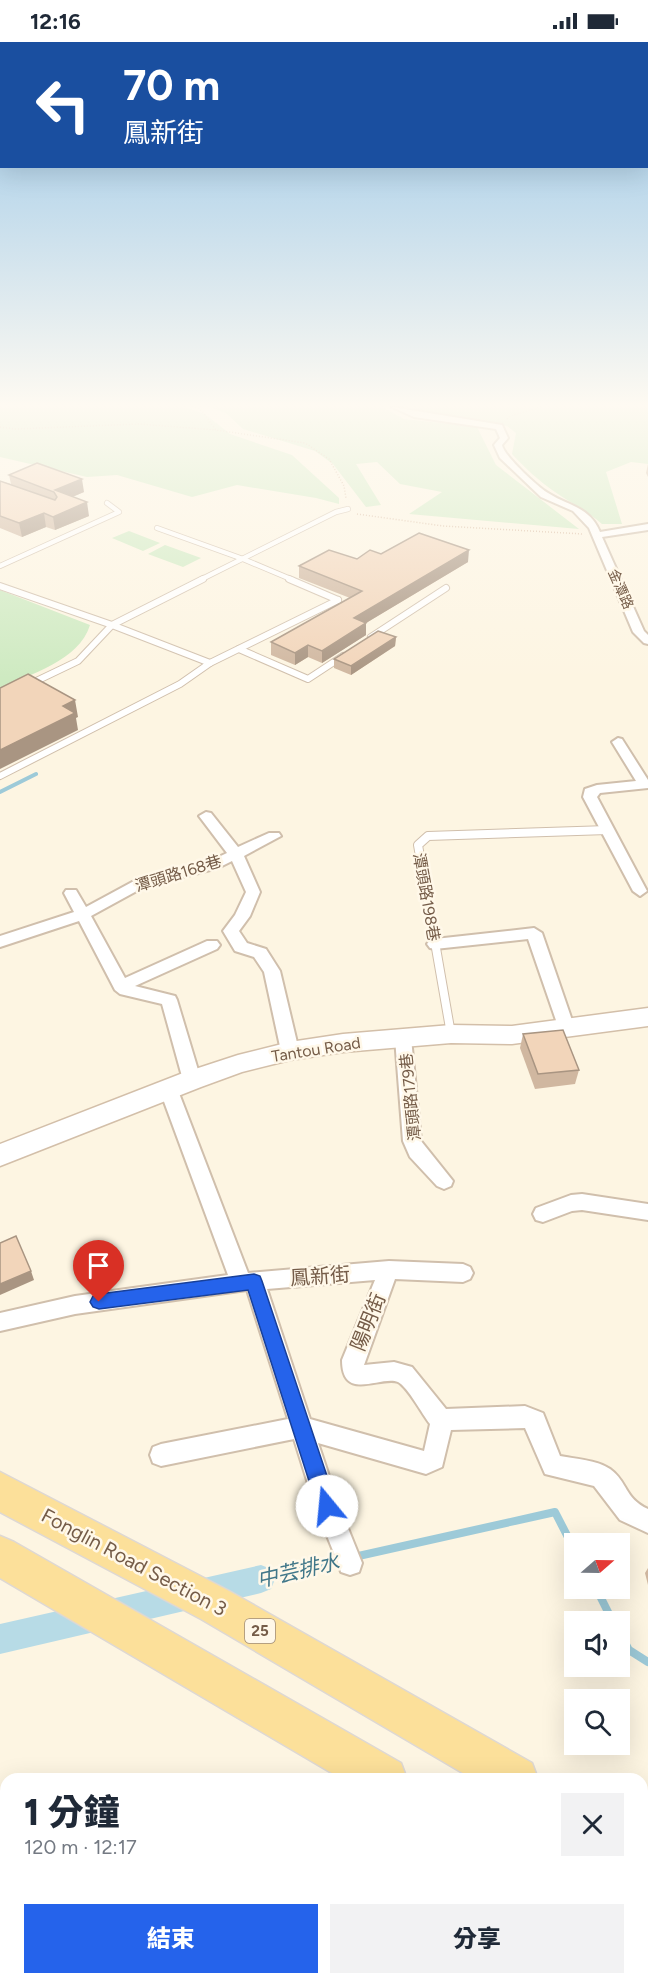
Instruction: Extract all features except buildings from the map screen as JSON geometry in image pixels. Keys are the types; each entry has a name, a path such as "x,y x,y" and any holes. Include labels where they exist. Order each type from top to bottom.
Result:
{"main road":[{"name":"Fonglin Road Section 3","path":"0,1491 215,1605 506,1773"},
{"path":"0,1556 375,1773"}],"street":[{"name":"金潭路","path":"550,498 576,509 593,527 635,609 639,632 648,642"},
{"path":"597,535 648,527"},
{"path":"618,742 646,784 597,789 590,792 590,796 640,891"},
{"path":"206,816 236,854 254,892 231,931 241,947 260,953 272,971 290,1051"},
{"name":"潭頭路168巷","path":"0,942 84,914 139,884 213,865 274,837"},
{"path":"71,893 122,986 126,990 169,1000 180,1084 327,1506 350,1563"},
{"path":"435,944 534,933 567,1029"},
{"path":"122,986 212,945"},
{"name":"Tantou Road","path":"0,1155 180,1084 238,1064 290,1051 451,1034 512,1035 648,1017"},
{"name":"潭頭路179巷","path":"403,1038 412,1141 417,1152 444,1181"},
{"path":"543,1214 571,1203 582,1202 648,1212"},
{"name":"鳳新街","path":"0,1322 75,1305 248,1282 389,1270 463,1273"},
{"name":"陽明街","path":"389,1270 353,1360 353,1368 358,1374 369,1377 399,1372 408,1376 433,1414 441,1420"},
{"path":"161,1455 301,1427 426,1463 434,1460 441,1420 525,1417 536,1421 553,1466 600,1476 608,1483 628,1512 648,1521"}],"lane":[{"path":"0,566 119,512 107,503"},
{"path":"20,689 78,662 112,625 336,512 348,509"},
{"path":"0,776 180,684 210,663 338,600 243,559 157,528"},
{"path":"0,586 112,625 210,663"},
{"path":"367,640 446,588"},
{"path":"239,649 308,679 348,653"},
{"name":"潭頭路198巷","path":"451,1034 418,844 428,836 608,830"}],"path":[{"path":"346,498 348,509 355,514 443,526 597,535"}],"green space":[{"path":"314,498 339,498 339,504"},
{"path":"359,498 377,498 381,505 366,507"},
{"path":"434,498 538,498 579,529 409,514"},
{"path":"564,498 614,498 622,524 602,524"},
{"path":"129,531 160,543 143,551 112,538"},
{"path":"165,545 201,558 183,567 148,554"},
{"path":"0,590 90,625 76,648 65,657 0,688"}],"waterway":[{"path":"0,792 36,774"},
{"name":"中芸排水","path":"354,1557 555,1512 566,1533"},
{"name":"中芸排水","path":"261,1579 342,1560"},
{"name":"中芸排水","path":"0,1639 261,1579"},
{"name":"中芸排水","path":"602,1599 608,1611"},
{"name":"中芸排水","path":"630,1651 648,1662"}],"route":[{"path":"99,1302 254,1281 327,1506"}]}
